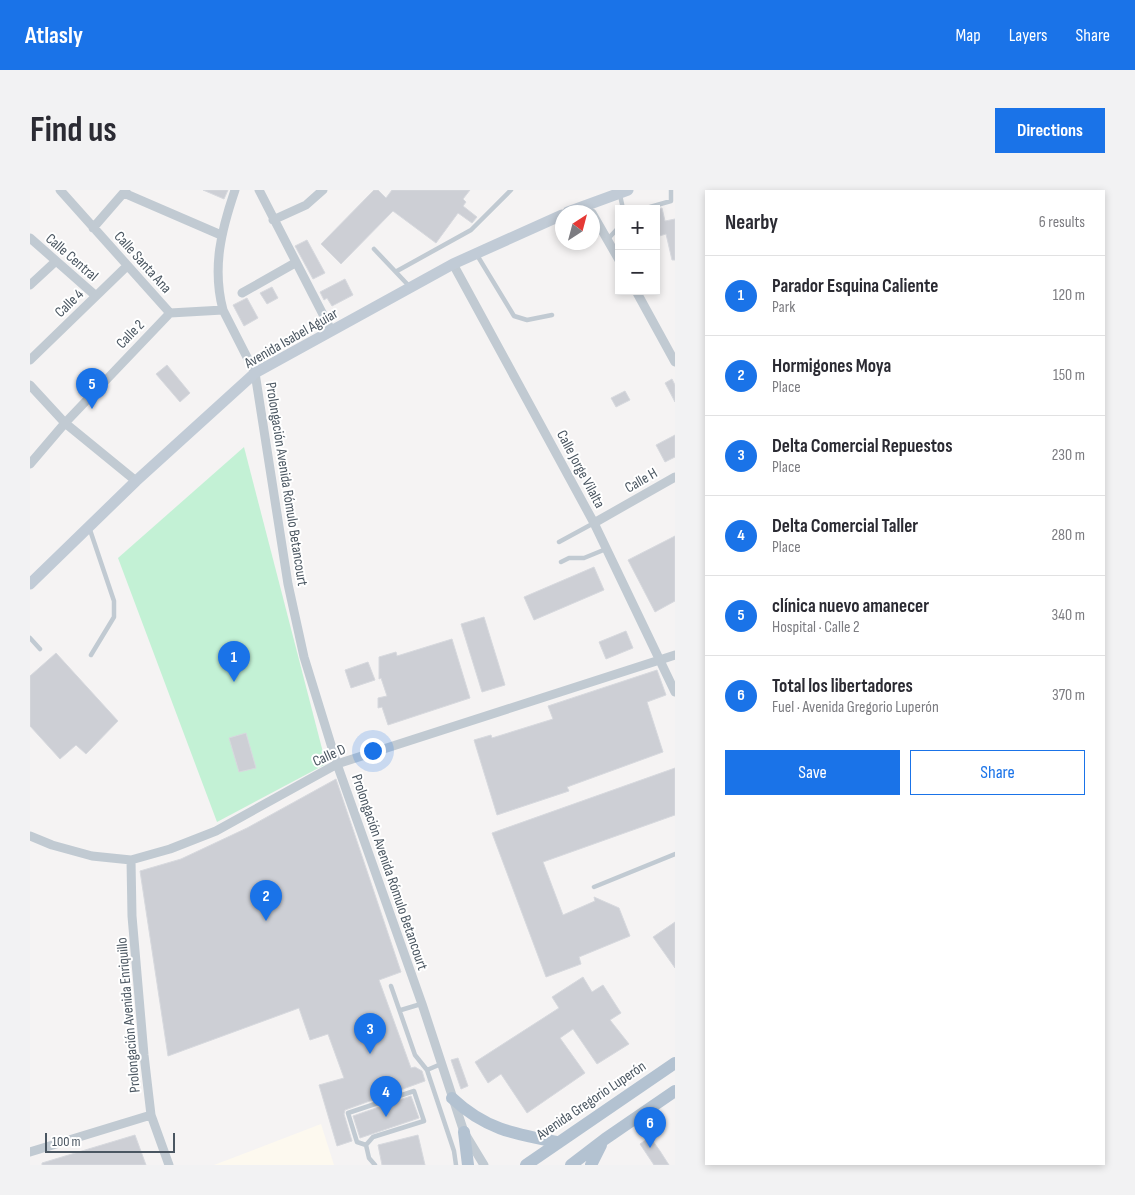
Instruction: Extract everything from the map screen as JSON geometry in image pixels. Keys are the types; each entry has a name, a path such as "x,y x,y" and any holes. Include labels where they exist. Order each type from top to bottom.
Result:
{"main road":[{"path":"599,205 622,191"},
{"name":"Avenida Isabel Aguiar","path":"30,584 136,481 255,373 453,264 555,218"},
{"name":"Avenida Gregorio Luperón","path":"526,1165 675,1063"},
{"path":"571,1165 675,1091"},
{"path":"452,1098 469,1114 509,1134 558,1142"},
{"path":"464,1132 468,1165"},
{"path":"591,1165 605,1139"}],"street":[{"name":"Calle Santa Ana","path":"60,190 170,313 223,310"},
{"path":"223,310 217,259 221,235 235,190"},
{"path":"259,190 331,330"},
{"path":"273,220 306,205 323,190"},
{"path":"93,228 125,192 221,235"},
{"path":"600,226 615,253"},
{"name":"Calle Central","path":"30,238 96,296"},
{"path":"30,285 56,261"},
{"path":"242,293 295,263"},
{"name":"Calle Jorge Vilalta","path":"453,264 594,523 675,692"},
{"name":"Calle 4","path":"30,360 127,266"},
{"path":"638,295 675,362"},
{"name":"Prolongación Avenida Rómulo Betancourt","path":"223,310 255,373 288,584 304,656 337,764 422,1004 464,1132 484,1165"},
{"name":"Calle 2","path":"30,464 64,423 170,313"},
{"path":"30,385 64,423 136,481"},
{"name":"Calle H","path":"594,523 675,476"},
{"name":"Calle D","path":"30,836 52,845 92,856 131,860 170,849 216,831 337,764 675,655"},
{"name":"Prolongación Avenida Enriquillo","path":"131,860 137,979 151,1115 169,1165"},
{"path":"30,1152 151,1115"}],"lane":[{"path":"397,272 471,230 511,190"},
{"path":"657,205 668,202 672,198 671,190"},
{"path":"622,191 623,205"},
{"path":"608,240 615,232"},
{"path":"374,249 411,288"},
{"path":"476,254 514,316 520,319 536,320 552,315"},
{"path":"559,542 594,523"},
{"path":"89,527 114,601 115,613 91,655"},
{"path":"561,562 569,558 584,558 606,549"},
{"path":"30,638 40,649"},
{"path":"594,887 675,854"},
{"path":"392,986 415,1056 427,1070 454,1151 456,1165"},
{"path":"401,1010 422,1004"},
{"path":"427,1070 441,1064"},
{"path":"414,1091 424,1121 373,1137 366,1145 357,1142 348,1113 414,1091"},
{"path":"366,1145 370,1158 375,1165"}],"shaded area":[{"path":"321,1124 334,1165 214,1165"}],"green space":[{"path":"244,447 326,764 217,822 118,558"}],"building":[{"path":"203,190 228,190 224,199"},
{"path":"374,190 378,190 386,198 392,190 470,190 463,199 466,202 463,206 477,217 472,223 458,213 436,243 393,211 341,264 321,244"},
{"path":"660,208 662,208 665,221 675,219 675,260 672,260 666,234 660,236"},
{"path":"307,240 325,273 313,279 295,246"},
{"path":"345,279 353,295 332,306 327,298 324,300 320,292"},
{"path":"272,287 278,298 267,304 260,293"},
{"path":"247,298 258,318 244,326 233,305"},
{"path":"167,365 190,393 180,402 156,374"},
{"path":"672,379 675,385 675,402 665,383"},
{"path":"625,391 630,400 616,407 611,398"},
{"path":"675,435 675,457 665,462 656,445"},
{"path":"675,536 675,601 655,612 628,560"},
{"path":"594,567 604,590 534,620 524,597"},
{"path":"484,617 505,685 482,692 461,624"},
{"path":"626,631 633,648 606,659 599,642"},
{"path":"452,639 470,698 388,725 382,707 378,708 378,698 387,696 381,678 379,679 379,657 396,652 397,656"},
{"path":"56,653 118,721 86,754 76,745 60,759 30,726 30,676"},
{"path":"368,662 375,680 351,688 345,670"},
{"path":"657,670 666,695 647,702 663,752 567,787 569,791 497,815 474,740 491,735 492,738 553,719 548,706"},
{"path":"246,733 256,768 239,772 229,738"},
{"path":"675,768 675,815 543,862 563,915 595,901 594,897 619,908 630,936 579,957 581,964 546,977 492,833"},
{"path":"336,779 401,972 379,980 411,1068 415,1067 422,1071 425,1081 345,1110 344,1114 352,1141 337,1146 319,1085 344,1078 328,1034 310,1040 299,1008 168,1056 140,871 181,859 247,828"},
{"path":"675,922 675,968 653,937"},
{"path":"583,977 592,992 603,985 621,1013 610,1020 629,1044 597,1064 573,1029 560,1038 585,1073 527,1113 501,1074 488,1083 475,1062 559,1008 552,997"},
{"path":"458,1058 468,1086 461,1089 451,1060"},
{"path":"411,1096 419,1118 360,1138 353,1116"},
{"path":"135,1135 146,1165 42,1165 42,1163"},
{"path":"418,1135 425,1165 382,1165 378,1145"},
{"path":"650,1137 669,1165 654,1165 640,1144"}],"place":[{"name":"clínica nuevo amanecer","path":"92,409"},
{"name":"Parador Esquina Caliente","path":"234,682"},
{"name":"Hormigones Moya","path":"266,921"},
{"name":"Delta Comercial Repuestos","path":"370,1054"},
{"name":"Delta Comercial Taller","path":"386,1117"},
{"name":"Total los libertadores","path":"650,1148"}]}
